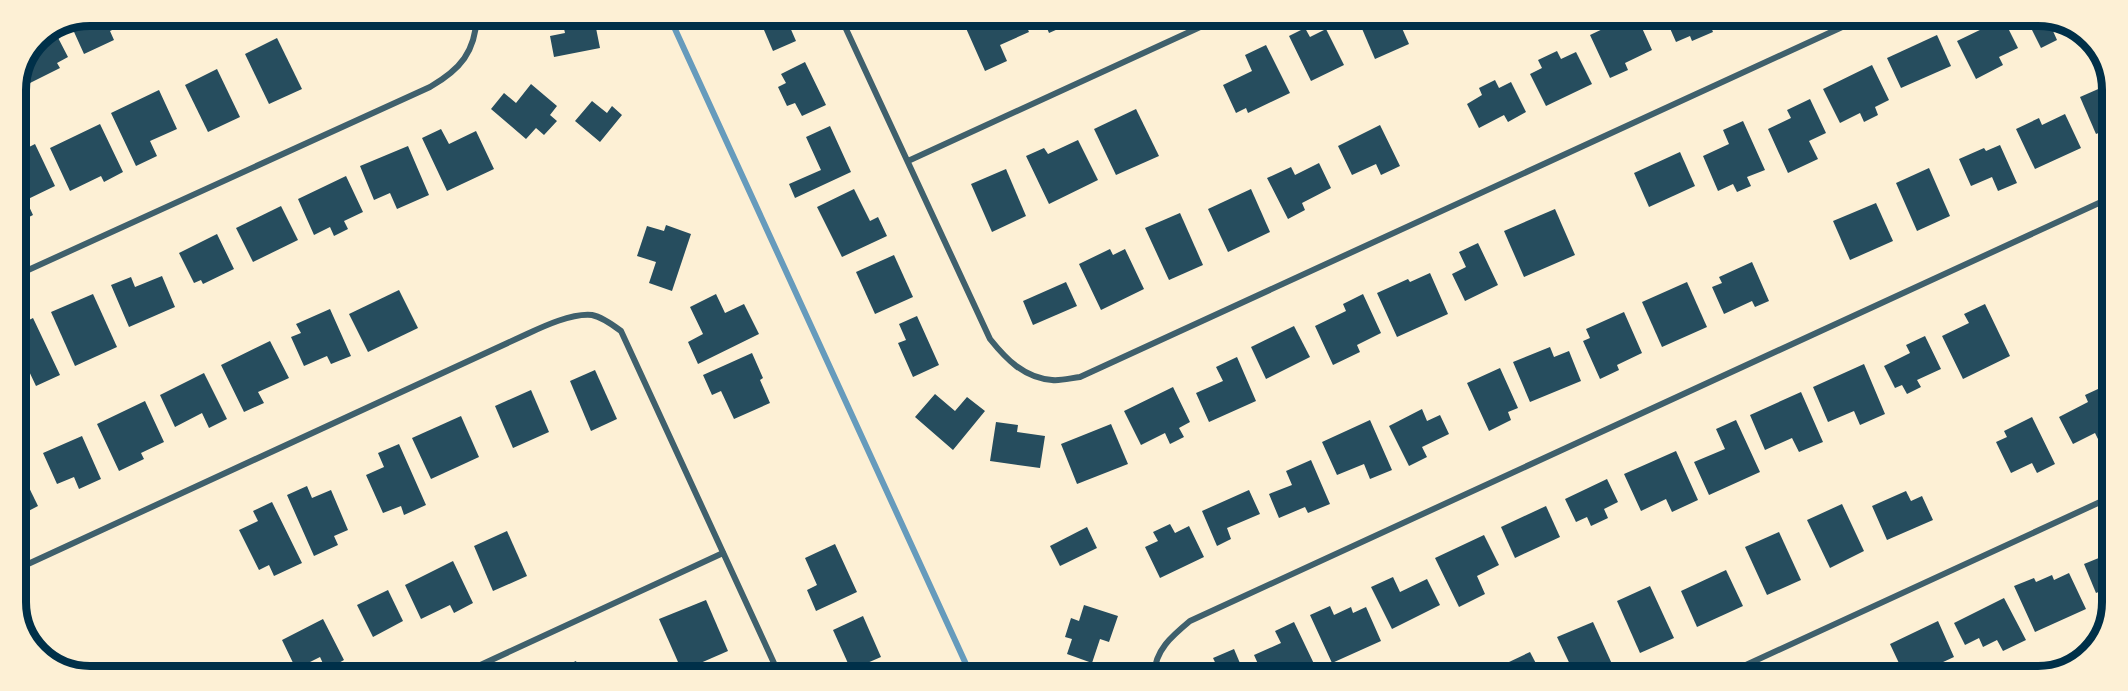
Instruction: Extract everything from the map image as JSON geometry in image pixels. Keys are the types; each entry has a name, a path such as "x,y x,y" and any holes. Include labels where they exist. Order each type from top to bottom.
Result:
{"street":[{"path":"26,271 430,87 448,77 471,50 476,26"},
{"path":"845,26 990,339 1004,358 1024,372 1052,380 1080,377 1844,26"},
{"path":"908,161 1200,26"},
{"path":"1155,666 1166,641 1190,621 2102,202"},
{"path":"26,565 560,320 592,315 611,323 621,331 775,666"},
{"path":"1744,666 2102,501"},
{"path":"478,666 723,553"}],"building":[{"path":"121,26 110,31 114,40 84,54 72,28"},
{"path":"563,26 596,26 600,48 554,57 550,36 565,33"},
{"path":"762,26 789,26 796,41 773,51"},
{"path":"965,26 1026,26 1029,32 1000,45 1007,61 985,71"},
{"path":"1046,26 1065,26 1049,33"},
{"path":"1361,26 1401,26 1409,44 1375,59"},
{"path":"1609,26 1641,26 1652,50 1625,63 1628,70 1610,78 1590,35"},
{"path":"1669,26 1711,26 1713,32 1692,41 1690,36 1676,42"},
{"path":"1983,26 2007,26 2018,48 1999,57 2003,65 1976,79 1957,41 1984,28"},
{"path":"2030,26 2057,29 2053,31 2057,40 2041,48"},
{"path":"1305,28 1310,37 1326,29 1344,65 1311,81 1289,36"},
{"path":"56,35 68,57 57,63 60,68 26,85 30,65 36,54"},
{"path":"1937,35 1951,66 1901,88 1887,58"},
{"path":"277,38 302,89 269,104 245,54"},
{"path":"1266,45 1290,93 1248,113 1246,108 1236,113 1223,85 1252,71 1245,55"},
{"path":"1557,51 1561,59 1576,52 1592,84 1546,106 1530,74 1542,68 1538,60"},
{"path":"805,62 826,105 802,116 795,103 787,106 778,87 786,83 781,74"},
{"path":"1872,65 1889,100 1875,107 1878,115 1864,122 1860,113 1840,123 1823,89"},
{"path":"217,69 240,117 208,132 185,85"},
{"path":"1495,80 1499,88 1511,82 1526,112 1508,122 1504,115 1479,128 1467,104 1482,95 1479,88"},
{"path":"531,84 557,106 550,115 557,121 544,135 536,128 526,139 491,109 504,93 516,103"},
{"path":"2102,87 2102,132 2096,134 2080,97"},
{"path":"159,90 177,129 150,141 157,156 136,166 111,113"},
{"path":"1810,99 1826,133 1809,141 1818,159 1788,173 1768,129 1791,118 1787,110"},
{"path":"592,101 607,113 612,106 622,115 600,142 575,121"},
{"path":"1136,109 1159,156 1116,175 1094,129"},
{"path":"2065,114 2081,148 2035,169 2016,129 2039,118 2042,125"},
{"path":"1743,121 1765,170 1747,177 1751,186 1737,192 1733,184 1718,191 1703,156 1729,144 1723,130"},
{"path":"100,124 123,172 104,182 101,176 70,191 50,148"},
{"path":"1380,125 1400,166 1381,175 1376,164 1352,175 1338,146"},
{"path":"830,126 851,172 795,198 789,184 821,170 806,137"},
{"path":"441,129 449,144 476,131 494,169 447,191 422,138"},
{"path":"1078,140 1098,180 1049,204 1026,156 1044,148 1048,154"},
{"path":"35,144 55,186 26,200 26,148"},
{"path":"2000,145 2017,183 1998,191 1992,177 1971,186 1959,159 1984,148 1986,151"},
{"path":"408,146 429,195 397,209 390,193 374,200 360,166"},
{"path":"1680,152 1695,186 1649,207 1634,173"},
{"path":"1319,163 1331,188 1302,203 1305,210 1288,219 1267,178 1291,167 1295,175"},
{"path":"1929,168 1950,216 1917,231 1896,183"},
{"path":"1006,169 1026,216 992,232 971,184"},
{"path":"346,176 363,212 344,221 348,229 334,236 330,227 314,235 298,199"},
{"path":"854,189 870,221 878,217 887,236 842,257 817,207"},
{"path":"1251,189 1270,232 1228,252 1208,209"},
{"path":"26,200 33,215 26,218"},
{"path":"1876,203 1893,241 1850,260 1833,221"},
{"path":"281,206 298,240 253,262 236,228"},
{"path":"1555,209 1575,255 1524,277 1504,231"},
{"path":"1180,213 1203,265 1169,280 1145,228"},
{"path":"666,225 691,234 672,291 649,283 656,262 637,256 647,226 664,231"},
{"path":"217,234 234,269 203,284 201,280 194,283 179,253"},
{"path":"1478,243 1498,285 1465,301 1452,274 1466,267 1459,252"},
{"path":"1110,249 1113,255 1125,249 1144,289 1101,310 1079,264"},
{"path":"894,255 913,297 875,314 856,272"},
{"path":"1752,262 1769,301 1755,307 1752,301 1724,314 1712,287 1722,283 1719,277"},
{"path":"1430,273 1448,314 1397,337 1377,293 1408,279 1410,282"},
{"path":"162,276 175,307 129,327 111,285 131,277 135,287"},
{"path":"1066,282 1077,306 1033,325 1023,301"},
{"path":"1687,282 1707,327 1662,347 1642,302"},
{"path":"399,290 418,328 368,352 349,314"},
{"path":"93,294 117,347 75,366 51,312"},
{"path":"716,294 725,313 744,304 759,334 698,364 688,342 703,334 690,307"},
{"path":"1363,294 1381,333 1357,345 1360,352 1333,365 1315,326 1346,311 1343,304"},
{"path":"1985,304 2010,356 1963,379 1942,336 1969,323 1964,314"},
{"path":"330,309 351,356 331,364 327,356 304,366 291,337 301,333 296,324"},
{"path":"1624,312 1642,353 1617,365 1619,370 1600,379 1583,341 1590,338 1586,329"},
{"path":"917,316 939,365 913,377 898,343 906,340 899,324"},
{"path":"33,318 60,375 36,386 26,367 26,322"},
{"path":"1294,326 1310,357 1266,379 1251,347"},
{"path":"1925,336 1941,369 1917,380 1921,387 1907,394 1902,385 1895,388 1884,366 1910,353 1906,345"},
{"path":"270,341 289,378 258,392 264,403 244,412 221,365"},
{"path":"1550,347 1554,357 1569,351 1581,381 1530,402 1513,362"},
{"path":"752,353 763,378 760,380 770,403 734,419 721,391 712,395 703,375"},
{"path":"1237,357 1256,401 1209,422 1196,393 1223,381 1216,367"},
{"path":"1864,364 1885,414 1860,425 1854,411 1828,422 1813,387"},
{"path":"1500,368 1518,408 1508,412 1511,420 1489,431 1467,383"},
{"path":"595,370 617,419 591,431 570,381"},
{"path":"204,373 227,419 209,428 202,413 175,427 160,395"},
{"path":"1173,387 1190,422 1179,428 1184,437 1170,444 1165,433 1141,445 1124,411"},
{"path":"2098,389 2102,397 2102,442 2100,443 2095,433 2073,444 2059,417 2088,402 2085,395"},
{"path":"531,390 549,432 513,448 495,406"},
{"path":"1801,392 1823,442 1799,452 1792,438 1765,450 1750,415"},
{"path":"935,394 955,411 967,397 985,411 953,450 915,417"},
{"path":"145,401 164,442 141,453 144,459 119,471 97,424"},
{"path":"1422,409 1427,421 1440,415 1449,434 1422,447 1427,457 1409,466 1389,426"},
{"path":"461,416 479,457 431,479 412,438"},
{"path":"2032,417 2055,464 2037,473 2032,463 2011,473 1996,442 2007,437 2004,431"},
{"path":"1370,420 1392,470 1370,479 1364,464 1337,475 1322,442"},
{"path":"1736,420 1760,472 1709,495 1694,462 1725,449 1716,429"},
{"path":"996,422 1018,425 1017,432 1045,436 1040,468 990,461"},
{"path":"1111,424 1128,464 1077,484 1061,444"},
{"path":"82,436 101,479 79,489 74,477 57,484 43,453"},
{"path":"399,444 426,505 404,515 401,506 383,513 366,475 384,467 378,453"},
{"path":"1676,451 1698,500 1672,512 1666,499 1641,511 1624,474"},
{"path":"1311,460 1330,504 1308,513 1305,507 1279,518 1269,494 1292,485 1286,471"},
{"path":"1607,479 1618,502 1604,509 1608,518 1591,526 1587,517 1576,522 1565,499"},
{"path":"26,481 38,506 26,512"},
{"path":"307,486 312,498 331,490 348,530 334,536 338,545 314,556 287,495"},
{"path":"1249,490 1260,514 1227,528 1231,539 1217,546 1202,511"},
{"path":"1906,491 1911,501 1922,496 1933,520 1887,540 1872,506"},
{"path":"272,502 302,563 274,576 269,565 259,570 239,530 258,521 253,511"},
{"path":"1842,504 1864,551 1830,568 1807,520"},
{"path":"1546,506 1560,537 1515,558 1501,527"},
{"path":"1170,524 1175,533 1189,526 1204,557 1160,578 1145,547 1158,541 1153,532"},
{"path":"1087,527 1097,548 1060,566 1050,546"},
{"path":"507,531 527,576 493,591 474,546"},
{"path":"1779,532 1801,580 1767,595 1745,547"},
{"path":"1484,535 1499,565 1477,576 1485,594 1459,607 1435,558"},
{"path":"835,544 857,592 816,611 807,590 817,585 805,558"},
{"path":"2102,557 2102,591 2096,593 2084,564"},
{"path":"453,561 473,603 454,613 450,605 421,619 405,585"},
{"path":"1726,570 1743,606 1697,627 1681,591"},
{"path":"2069,573 2086,609 2035,632 2014,586 2034,578 2036,582 2052,575 2054,580"},
{"path":"1393,577 1400,592 1427,579 1440,605 1392,629 1371,587"},
{"path":"1650,586 1674,638 1640,653 1617,601"},
{"path":"388,590 403,621 373,637 357,605"},
{"path":"2004,598 2026,640 2003,651 1997,640 1983,647 1979,638 1965,645 1954,623"},
{"path":"706,600 728,651 694,666 680,666 659,619"},
{"path":"1084,605 1118,616 1109,642 1100,639 1092,663 1067,654 1072,639 1065,637 1071,618 1079,621"},
{"path":"1330,606 1334,615 1351,607 1353,613 1366,607 1381,641 1332,663 1310,615"},
{"path":"863,616 881,657 860,666 849,666 833,630"},
{"path":"323,619 344,660 333,666 324,666 320,657 302,666 295,666 282,640"},
{"path":"1938,621 1954,657 1934,666 1900,666 1890,644"},
{"path":"1294,622 1315,666 1259,666 1254,655 1281,643 1275,631"},
{"path":"1593,622 1612,664 1571,666 1557,637"},
{"path":"1234,649 1241,666 1217,666 1213,658"},
{"path":"1530,652 1537,666 1500,666"},
{"path":"576,661 578,666 565,666"}],"waterway":[{"path":"674,26 967,666"}]}
